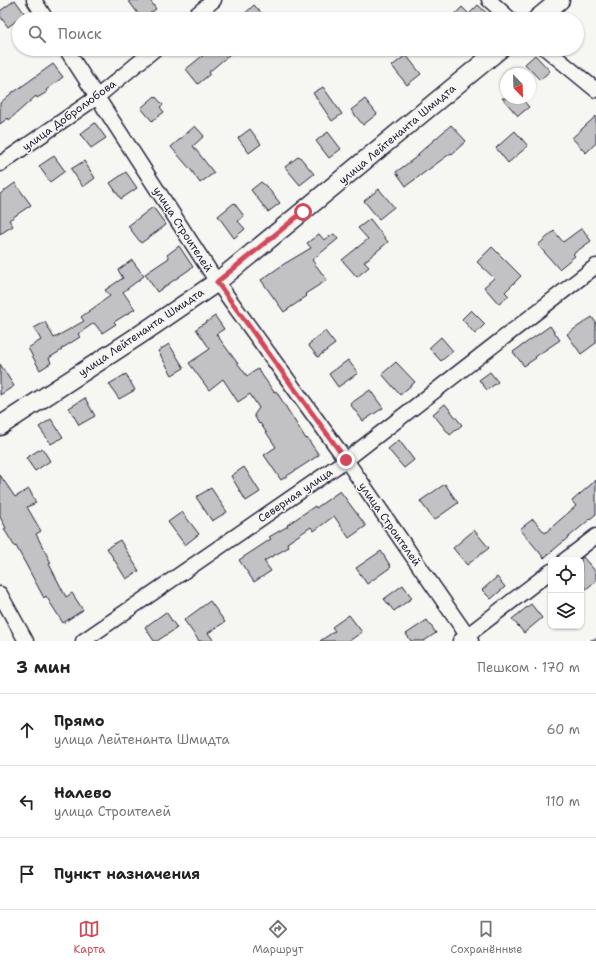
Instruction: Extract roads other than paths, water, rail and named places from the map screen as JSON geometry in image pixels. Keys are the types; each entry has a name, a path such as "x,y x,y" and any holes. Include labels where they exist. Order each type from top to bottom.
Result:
{"main road":[{"path":"545,12 560,0"},
{"name":"улица Лейтенанта Шмидта","path":"0,426 141,334 217,282 491,56"}],"street":[{"path":"34,0 42,12"},
{"path":"199,12 214,0"},
{"path":"489,0 502,12"},
{"name":"улица Строителей","path":"71,56 217,282 346,460 466,639"},
{"name":"улица Добролюбова","path":"0,164 97,97 147,56"},
{"path":"555,56 596,90"},
{"name":"Северная улица","path":"83,641 346,460 596,266"},
{"path":"569,557 596,536"},
{"path":"466,639 548,573"},
{"path":"0,594 26,641"}],"waterway":[{"path":"592,641 596,640"}]}
